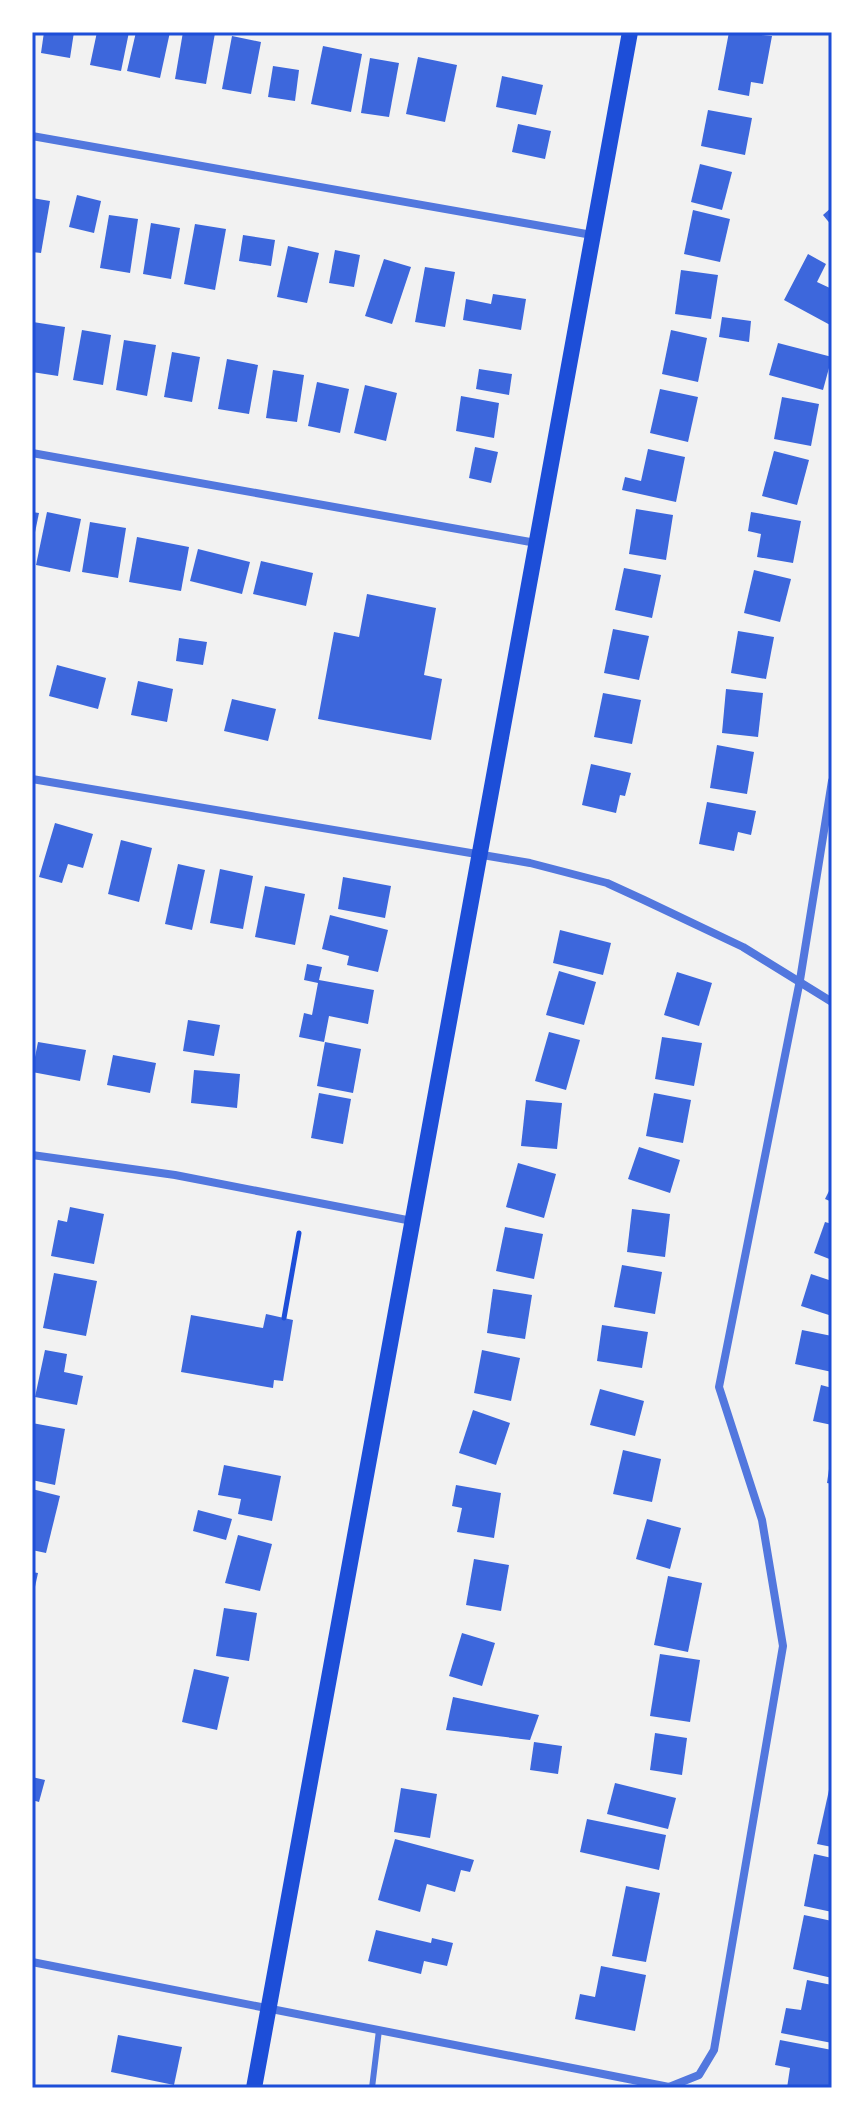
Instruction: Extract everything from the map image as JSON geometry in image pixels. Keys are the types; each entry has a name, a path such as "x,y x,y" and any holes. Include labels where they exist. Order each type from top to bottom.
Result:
{"main road":[{"path":"254,2088 630,32"}],"street":[{"path":"32,136 593,235"},
{"path":"32,453 536,543"},
{"path":"32,779 480,854 607,883 743,947 832,1002"},
{"path":"32,1962 674,2087 699,2075 714,2050 783,1646 762,1520 719,1387 800,980 832,781"},
{"path":"32,1155 175,1175 412,1221"}],"lane":[{"path":"372,2088 379,2030"}],"path":[{"path":"284,1318 299,1233"}],"building":[{"path":"44,32 74,32 70,58 41,53"},
{"path":"97,32 129,32 121,71 90,65"},
{"path":"136,32 170,32 160,78 127,71"},
{"path":"183,32 215,33 206,84 175,79"},
{"path":"729,32 772,36 763,84 751,82 749,96 718,90"},
{"path":"232,36 261,42 251,94 222,89"},
{"path":"323,46 362,54 351,112 311,104"},
{"path":"418,57 457,65 445,122 406,114"},
{"path":"370,58 399,63 389,117 361,113"},
{"path":"273,66 299,70 295,101 268,97"},
{"path":"502,76 543,85 536,115 496,107"},
{"path":"708,110 752,118 745,155 701,146"},
{"path":"518,124 551,131 545,159 512,152"},
{"path":"700,164 732,172 722,210 691,202"},
{"path":"77,195 101,201 94,233 69,227"},
{"path":"32,198 50,201 41,253 32,252"},
{"path":"832,207 832,226 823,215"},
{"path":"693,210 730,219 720,262 684,254"},
{"path":"109,215 138,219 130,273 100,268"},
{"path":"151,223 180,228 171,279 143,274"},
{"path":"195,224 226,229 215,290 184,284"},
{"path":"243,235 275,240 271,266 239,261"},
{"path":"288,246 319,253 307,303 277,297"},
{"path":"335,250 360,255 354,287 329,283"},
{"path":"808,254 826,264 817,282 832,289 832,326 784,300"},
{"path":"384,259 411,267 392,324 365,316"},
{"path":"425,267 455,272 445,327 415,322"},
{"path":"681,270 718,275 711,319 675,314"},
{"path":"493,294 526,299 521,330 463,320 466,299 491,304"},
{"path":"722,317 751,321 749,342 719,337"},
{"path":"33,322 65,327 58,376 32,372"},
{"path":"82,330 111,335 103,385 73,380"},
{"path":"671,330 707,338 698,382 662,374"},
{"path":"124,340 156,345 147,396 116,390"},
{"path":"778,343 832,357 823,390 769,375"},
{"path":"172,352 200,357 192,402 164,397"},
{"path":"227,359 258,365 249,414 218,409"},
{"path":"479,369 512,374 509,395 476,389"},
{"path":"273,370 304,375 297,422 266,418"},
{"path":"317,382 349,389 340,433 308,426"},
{"path":"365,385 397,393 386,441 354,433"},
{"path":"660,389 698,397 688,442 650,433"},
{"path":"461,396 499,403 494,438 456,431"},
{"path":"782,397 819,404 811,446 774,439"},
{"path":"475,447 498,452 491,483 469,478"},
{"path":"648,449 685,457 676,502 622,490 625,477 641,481"},
{"path":"774,451 809,460 797,505 762,496"},
{"path":"636,509 673,515 666,560 629,554"},
{"path":"32,512 39,513 33,542 32,542"},
{"path":"47,512 81,519 70,572 36,565"},
{"path":"751,512 801,521 793,563 757,557 761,534 748,531"},
{"path":"90,522 126,528 118,578 82,572"},
{"path":"137,537 189,547 181,591 129,582"},
{"path":"198,549 250,562 242,594 190,581"},
{"path":"261,561 313,573 306,606 253,594"},
{"path":"624,568 661,575 652,618 615,610"},
{"path":"754,570 791,579 780,622 744,613"},
{"path":"367,594 436,608 424,675 442,679 431,740 318,719 334,632 359,637"},
{"path":"613,629 649,636 639,680 604,673"},
{"path":"738,631 774,637 766,679 731,673"},
{"path":"179,638 207,642 203,665 176,661"},
{"path":"57,665 106,678 98,709 49,696"},
{"path":"138,681 173,689 167,722 131,715"},
{"path":"726,689 763,693 758,737 722,733"},
{"path":"603,693 641,700 632,744 594,737"},
{"path":"232,699 276,709 268,741 224,731"},
{"path":"717,745 754,752 747,794 710,788"},
{"path":"591,764 631,773 625,796 620,795 616,813 582,805"},
{"path":"707,802 756,811 751,835 738,832 734,851 699,844"},
{"path":"55,823 93,834 83,868 68,864 62,883 39,877"},
{"path":"121,840 152,848 139,902 108,894"},
{"path":"178,864 205,870 192,930 165,924"},
{"path":"220,869 253,876 243,929 210,923"},
{"path":"343,877 391,886 385,918 338,909"},
{"path":"265,886 305,894 295,945 255,937"},
{"path":"330,915 388,930 378,972 347,965 349,956 322,949"},
{"path":"560,930 611,943 603,975 553,963"},
{"path":"307,964 322,967 319,980 374,990 368,1024 329,1016 324,1042 299,1037 304,1013 312,1015 318,983 304,980"},
{"path":"559,971 596,982 584,1025 546,1015"},
{"path":"677,972 712,983 699,1026 664,1015"},
{"path":"188,1020 220,1025 214,1056 183,1051"},
{"path":"549,1032 580,1040 566,1090 535,1081"},
{"path":"662,1037 702,1043 694,1086 655,1079"},
{"path":"38,1042 86,1050 80,1081 32,1072"},
{"path":"325,1042 361,1049 353,1093 317,1086"},
{"path":"113,1055 156,1063 150,1093 107,1085"},
{"path":"194,1070 240,1074 237,1108 191,1103"},
{"path":"319,1093 351,1099 343,1144 311,1138"},
{"path":"654,1093 691,1100 683,1143 646,1136"},
{"path":"526,1100 562,1103 557,1149 521,1146"},
{"path":"639,1147 680,1160 670,1193 628,1179"},
{"path":"518,1163 556,1174 544,1218 506,1207"},
{"path":"832,1185 832,1202 825,1199"},
{"path":"70,1207 104,1214 94,1264 51,1256 58,1220 67,1222"},
{"path":"632,1209 670,1214 665,1257 627,1252"},
{"path":"825,1222 832,1224 832,1260 814,1253"},
{"path":"505,1227 543,1234 534,1279 496,1271"},
{"path":"622,1265 662,1272 655,1314 614,1307"},
{"path":"54,1273 97,1281 86,1336 43,1328"},
{"path":"811,1274 832,1281 832,1316 801,1306"},
{"path":"493,1289 532,1295 525,1339 487,1333"},
{"path":"266,1314 293,1320 283,1381 274,1380 273,1388 181,1372 191,1315 263,1328"},
{"path":"602,1325 648,1332 642,1368 597,1361"},
{"path":"802,1330 832,1336 832,1372 795,1364"},
{"path":"45,1350 67,1354 64,1372 83,1376 77,1405 35,1397"},
{"path":"482,1350 520,1358 511,1401 474,1393"},
{"path":"821,1385 832,1388 832,1425 813,1421"},
{"path":"600,1389 644,1401 635,1436 590,1425"},
{"path":"473,1410 510,1423 496,1465 459,1453"},
{"path":"32,1423 65,1429 55,1485 32,1480"},
{"path":"623,1450 661,1459 652,1502 613,1494"},
{"path":"832,1462 832,1484 827,1483"},
{"path":"224,1465 281,1476 272,1521 238,1514 241,1499 218,1495"},
{"path":"456,1485 501,1493 494,1538 457,1532 462,1508 452,1506"},
{"path":"32,1489 60,1496 46,1553 32,1550"},
{"path":"198,1510 232,1519 226,1540 193,1531"},
{"path":"647,1519 681,1528 670,1569 636,1559"},
{"path":"238,1535 272,1544 260,1591 225,1583"},
{"path":"474,1559 509,1565 501,1611 466,1605"},
{"path":"32,1572 38,1573 33,1596 32,1596"},
{"path":"668,1576 702,1583 688,1652 654,1645"},
{"path":"224,1608 257,1613 249,1661 216,1656"},
{"path":"462,1633 495,1643 482,1686 449,1676"},
{"path":"660,1654 700,1660 690,1722 650,1716"},
{"path":"194,1669 229,1677 217,1730 182,1722"},
{"path":"453,1697 539,1715 530,1740 446,1730"},
{"path":"655,1733 687,1738 682,1775 650,1770"},
{"path":"534,1742 562,1746 558,1774 530,1770"},
{"path":"32,1777 45,1780 39,1802 32,1800"},
{"path":"615,1783 676,1798 668,1829 607,1814"},
{"path":"401,1788 437,1794 430,1838 394,1832"},
{"path":"829,1790 832,1791 832,1847 817,1844"},
{"path":"587,1819 666,1835 659,1870 580,1852"},
{"path":"395,1839 474,1860 470,1872 461,1870 455,1892 427,1884 420,1912 378,1900"},
{"path":"814,1854 832,1858 832,1912 804,1906"},
{"path":"626,1886 660,1893 646,1962 612,1956"},
{"path":"804,1915 832,1921 832,1978 793,1969"},
{"path":"376,1930 431,1943 432,1938 453,1943 447,1966 424,1961 421,1974 368,1961"},
{"path":"601,1966 646,1975 635,2031 575,2019 580,1994 595,1997"},
{"path":"807,1980 832,1985 832,2043 781,2033 786,2008 801,2010"},
{"path":"118,2035 182,2047 174,2085 111,2072"},
{"path":"780,2040 832,2050 832,2088 787,2088 790,2068 775,2065"}]}
